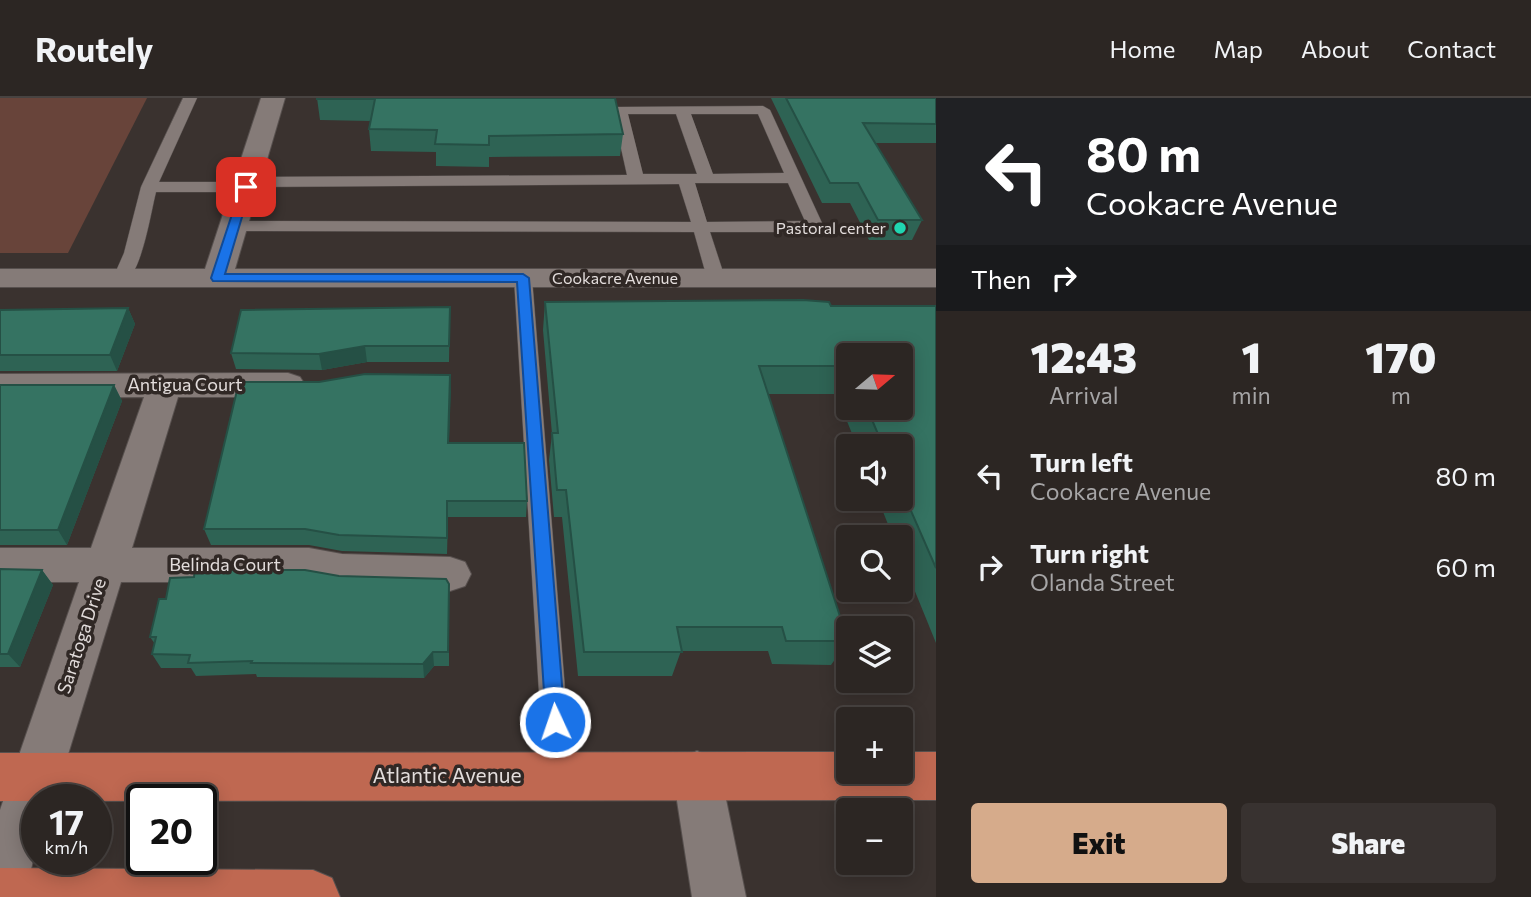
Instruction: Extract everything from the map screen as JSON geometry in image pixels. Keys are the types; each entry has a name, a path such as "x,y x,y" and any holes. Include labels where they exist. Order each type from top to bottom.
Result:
{"main road":[{"name":"Atlantic Avenue","path":"18,777 936,776"},
{"path":"0,895 313,897"}],"street":[{"path":"217,278 273,98"},
{"name":"Cookacre Avenue","path":"0,278 936,278"},
{"name":"Saratoga Drive","path":"0,887 18,777 106,565 165,385"},
{"name":"Antigua Court","path":"0,386 322,385"},
{"name":"Belinda Court","path":"0,565 309,565 342,572 450,574"},
{"path":"697,775 719,897"}],"lane":[{"path":"122,278 133,253 149,187 190,98"},
{"path":"682,110 707,178"},
{"path":"233,226 702,228 802,227 814,223 763,110 620,112 636,179"},
{"path":"149,187 792,178"},
{"path":"686,179 716,278"},
{"path":"523,278 558,776"}],"shaded area":[{"path":"0,98 147,98 68,253 0,253"}],"building":[{"path":"317,98 615,98 623,134 489,136 489,145 435,144 437,130 369,129 375,99"},
{"path":"786,98 936,98 936,124 863,123 922,220 878,220 858,183 830,183"},
{"path":"803,300 829,302 831,306 936,306 936,568 911,511 913,434 878,434 872,420 914,420 914,343 836,343 836,366 759,366 840,616 836,616 836,641 786,641 782,627 677,627 682,652 584,652 566,490 557,490 552,433 558,433 545,302"},
{"path":"450,307 449,346 365,346 319,354 231,353 241,310"},
{"path":"128,308 110,355 0,355 0,310"},
{"path":"365,374 450,375 448,443 524,443 527,501 447,501 447,538 339,535 305,529 204,529 239,382 319,382"},
{"path":"0,385 114,385 58,530 0,530"},
{"path":"0,569 42,570 8,654 0,654"},
{"path":"195,570 305,570 339,576 446,579 449,584 448,652 433,652 423,664 251,663 252,661 188,663 190,655 152,654 156,637 150,637 159,599 166,599 170,578 194,577"}],"place":[{"name":"Pastoral center","path":"900,228"}],"route":[{"path":"246,187 217,278 523,278 555,722"}]}
